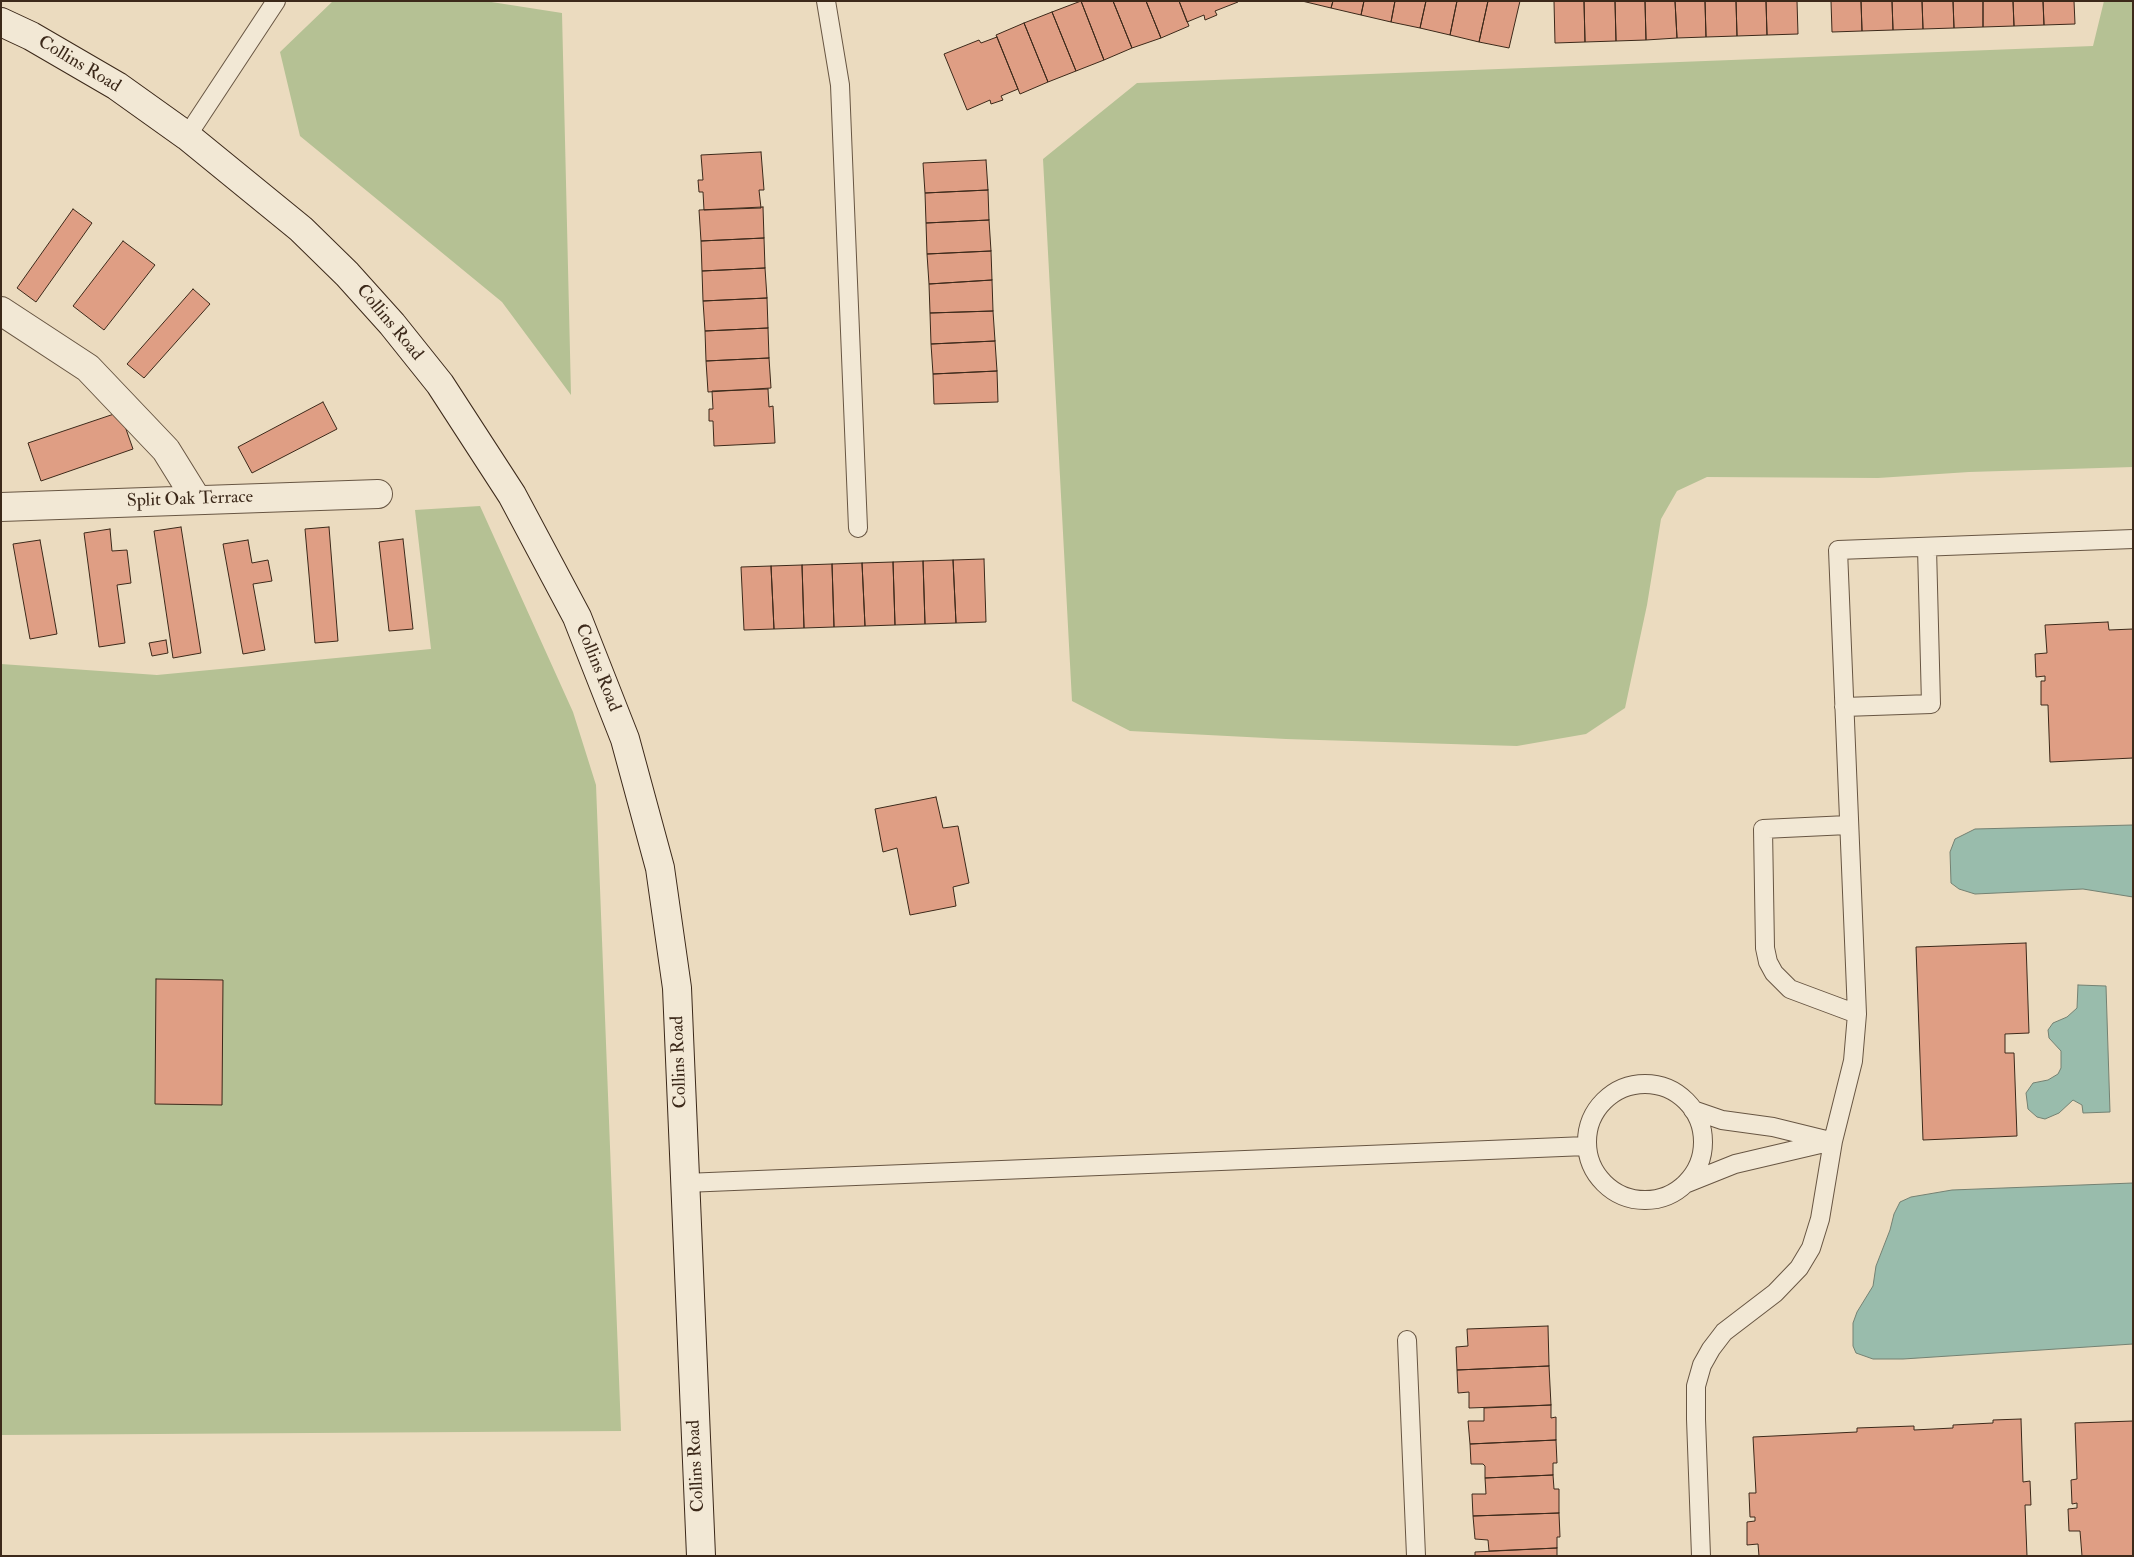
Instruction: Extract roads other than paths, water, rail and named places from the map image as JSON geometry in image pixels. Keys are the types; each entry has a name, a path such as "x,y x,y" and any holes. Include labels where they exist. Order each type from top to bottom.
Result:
{"street":[{"name":"Collins Road","path":"1,22 32,36 117,86 187,136 301,229 347,274 392,324 440,384 512,495 577,617 625,739 660,868 677,988 701,1556"},
{"path":"1,311 88,368 166,450 197,500"},
{"name":"Split Oak Terrace","path":"1,507 378,494"}],"lane":[{"path":"187,136 276,1"},
{"path":"826,1 840,85 858,528"},
{"path":"1701,1556 1696,1386 1702,1365 1724,1332 1775,1293 1798,1268 1811,1248 1820,1219 1833,1141 1853,1061 1857,1014 1838,550 2133,539"},
{"path":"1844,707 1931,704 1927,548"},
{"path":"1848,825 1763,829 1765,948 1768,962 1774,974 1790,989 1857,1014"},
{"path":"1683,1185 1695,1171 1702,1154 1703,1136 1698,1118 1693,1110 1674,1092 1657,1085 1640,1084 1622,1088 1606,1098 1595,1111 1588,1128 1586,1146 1591,1164 1600,1179 1614,1192 1632,1198 1650,1200 1668,1195 1683,1185 1735,1164 1833,1141"},
{"path":"1693,1110 1722,1120 1773,1127 1833,1141"},
{"path":"685,1183 1586,1146"},
{"path":"1407,1340 1416,1556"}]}
